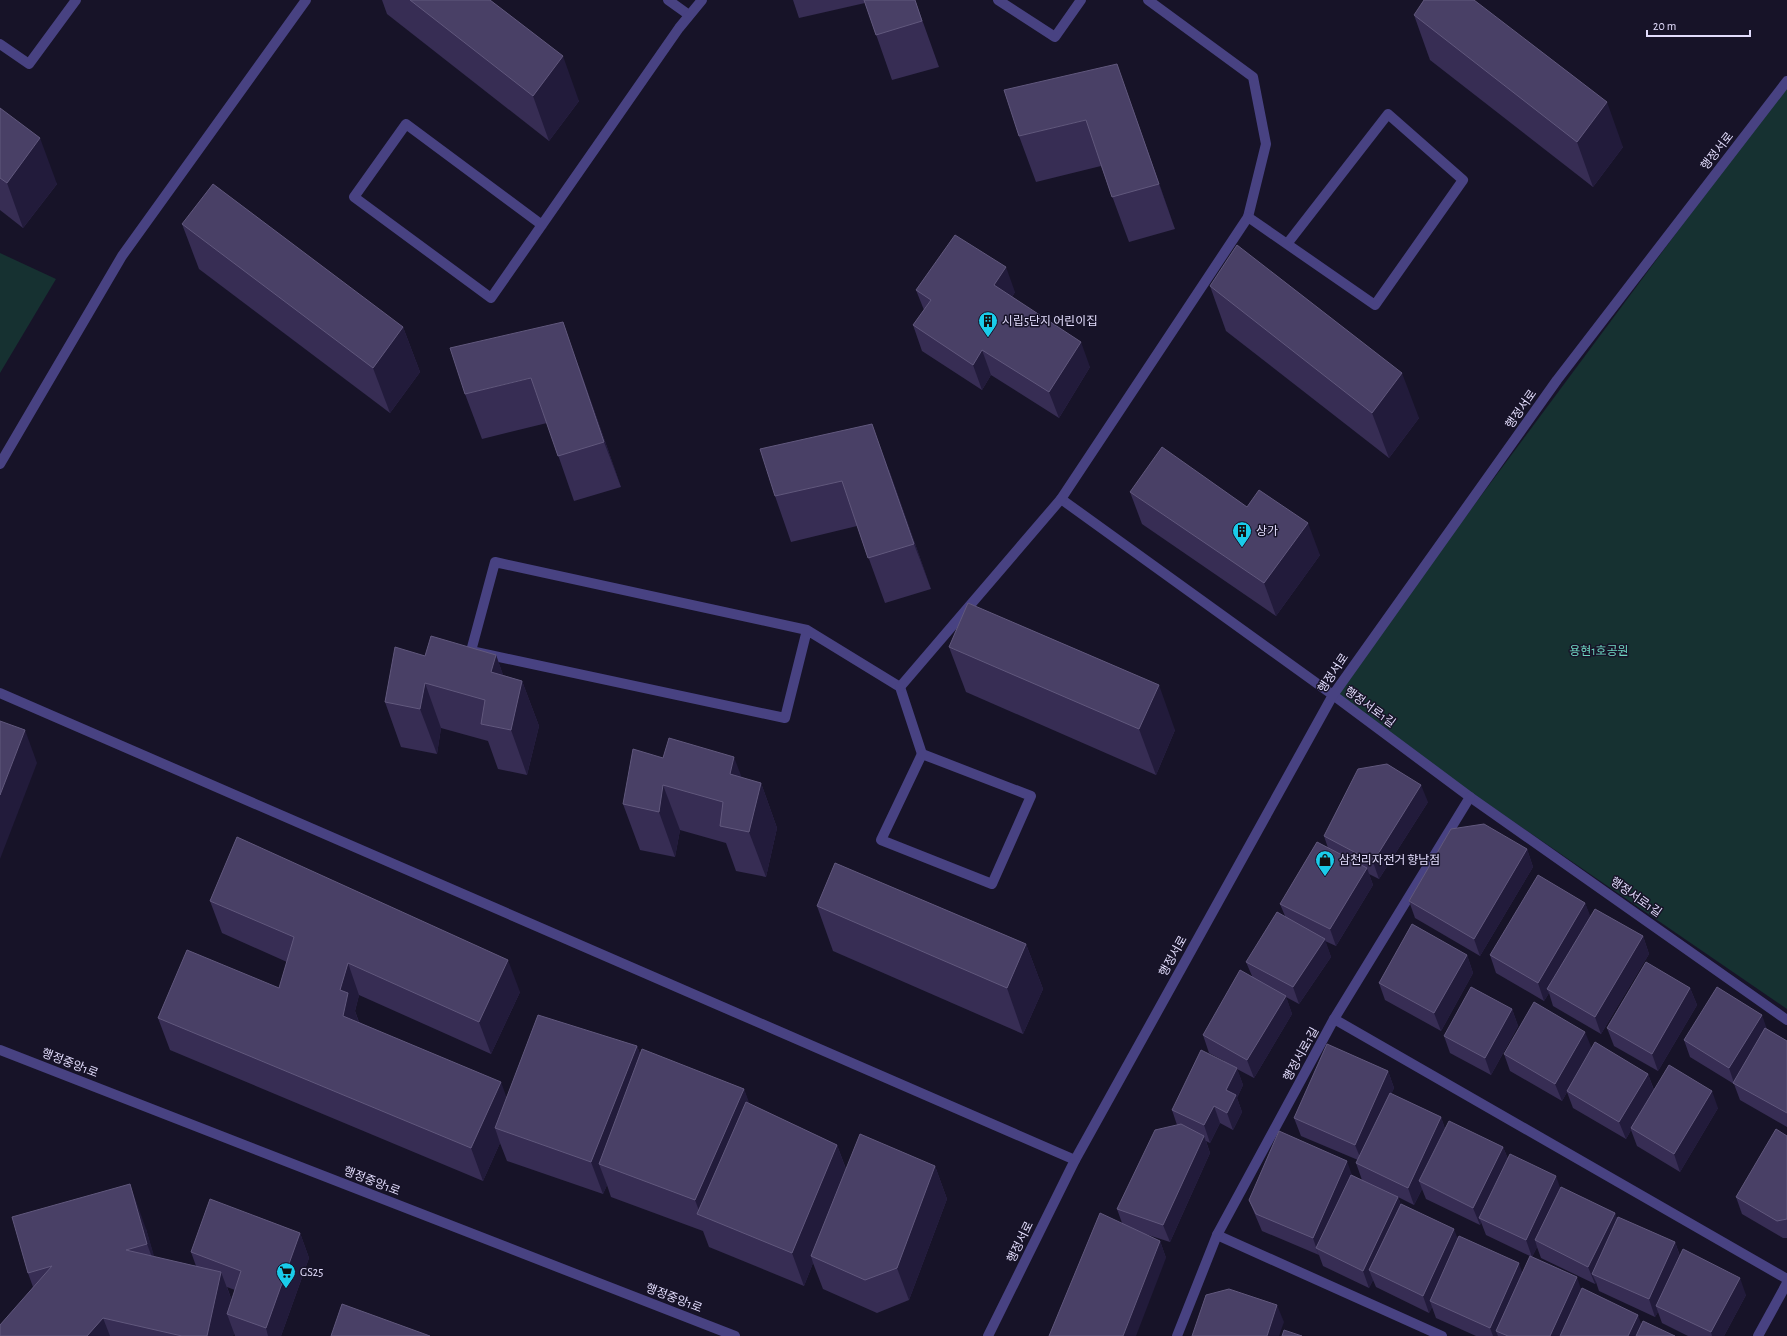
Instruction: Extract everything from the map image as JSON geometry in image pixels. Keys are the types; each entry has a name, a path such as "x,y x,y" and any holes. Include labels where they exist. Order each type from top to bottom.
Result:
{"street":[{"path":"0,44 29,64 76,0"},
{"path":"0,464 122,256 306,0"},
{"path":"668,0 689,15"},
{"path":"542,225 406,124 354,197 491,298 689,15 702,0"},
{"path":"998,0 1055,37 1081,0"},
{"path":"900,687 1061,500 1248,217 1266,144 1253,77 1148,0"},
{"name":"행정서로","path":"988,1336 1075,1160 1333,695 1557,380 1787,81"},
{"path":"1248,217 1375,305 1463,180 1388,114 1287,244"},
{"name":"행정서로1길","path":"1061,500 1333,695 1470,797 1787,1020"},
{"path":"807,630 785,718 471,651 495,562 807,630 900,687 922,754 881,840 992,884 1031,796 922,754"},
{"path":"0,693 1075,1160"},
{"name":"행정서로1길","path":"1177,1336 1217,1235 1334,1019 1470,797"},
{"path":"1334,1019 1787,1279"},
{"name":"행정중앙1로","path":"0,1050 735,1336"},
{"path":"1217,1235 1442,1336"},
{"path":"1758,1336 1787,1283"}],"green space":[{"name":"용현1호공원","path":"1787,84 1787,1009 1387,735 1333,695"},
{"path":"0,253 56,279 0,373"}],"building":[{"path":"410,0 490,0 563,56 533,96"},
{"path":"864,0 915,0 922,21 876,35"},
{"path":"1424,0 1474,0 1607,102 1577,142 1414,15"},
{"path":"1117,64 1159,184 1112,197 1086,120 1019,136 1004,90"},
{"path":"0,108 40,138 7,183 0,178"},
{"path":"213,184 403,327 373,368 182,224"},
{"name":"시립5단지 어린이집","path":"955,235 1006,267 994,285 1081,342 1049,392 982,350 973,365 913,325 931,300 916,290"},
{"path":"1237,245 1402,373 1372,413 1210,286"},
{"path":"563,322 604,442 558,456 531,378 465,394 450,348"},
{"path":"872,424 914,544 868,558 842,481 775,496 760,449"},
{"path":"1162,447 1247,507 1259,490 1308,523 1264,583 1130,492"},
{"path":"968,603 1159,685 1139,729 949,647"},
{"path":"431,636 496,655 491,672 522,681 511,730 481,724 485,700 425,683 420,709 385,702 395,647 425,656"},
{"path":"0,721 25,730 0,795"},
{"path":"669,738 734,757 730,774 761,783 749,832 720,826 723,802 663,785 659,812 623,804 633,749 663,758"},
{"path":"1387,764 1421,785 1373,862 1324,836 1358,769"},
{"path":"1484,824 1527,849 1474,939 1409,901 1451,829"},
{"path":"237,837 508,960 479,1022 348,963 340,990 348,993 343,1016 501,1082 471,1148 158,1018 187,950 279,988 294,937 210,901"},
{"path":"1317,842 1367,868 1330,929 1280,904"},
{"path":"835,863 1026,944 1007,988 817,906"},
{"path":"1538,875 1585,903 1538,983 1490,955"},
{"path":"1595,909 1643,936 1595,1017 1547,989"},
{"path":"1277,912 1325,939 1293,987 1246,962"},
{"path":"1412,924 1467,955 1434,1013 1379,983"},
{"path":"1646,962 1690,988 1652,1054 1607,1028"},
{"path":"1240,970 1286,996 1247,1060 1203,1035"},
{"path":"1471,987 1512,1009 1485,1058 1444,1036"},
{"path":"1717,987 1762,1015 1729,1068 1684,1040"},
{"path":"1534,1002 1585,1032 1555,1084 1504,1054"},
{"path":"538,1015 637,1046 591,1162 495,1128"},
{"path":"1765,1028 1787,1041 1787,1113 1733,1083"},
{"path":"1595,1042 1648,1074 1619,1122 1567,1091"},
{"path":"1327,1044 1388,1071 1355,1145 1294,1118"},
{"path":"642,1049 744,1089 695,1200 599,1164"},
{"path":"1201,1050 1237,1068 1226,1090 1236,1095 1227,1113 1214,1106 1204,1125 1172,1110"},
{"path":"1669,1065 1712,1091 1674,1154 1631,1128"},
{"path":"1390,1093 1441,1117 1408,1188 1356,1163"},
{"path":"746,1102 837,1145 792,1253 697,1214"},
{"path":"1449,1121 1503,1147 1473,1208 1419,1181"},
{"path":"1181,1124 1204,1136 1163,1225 1117,1209 1155,1130"},
{"path":"1776,1129 1787,1136 1787,1219 1777,1221 1736,1197"},
{"path":"1279,1131 1347,1161 1313,1238 1256,1214 1249,1200"},
{"path":"860,1134 935,1166 897,1268 865,1280 811,1256"},
{"path":"1510,1154 1556,1176 1526,1240 1479,1218"},
{"path":"1351,1175 1398,1197 1363,1271 1316,1248"},
{"path":"130,1184 147,1244 126,1250 221,1272 207,1336 182,1336 103,1318 87,1336 0,1336 0,1325 52,1266 28,1273 12,1217"},
{"path":"1561,1187 1615,1213 1588,1267 1535,1240"},
{"path":"210,1199 300,1233 266,1328 227,1314 241,1271 191,1252"},
{"path":"1401,1204 1454,1229 1423,1296 1369,1270"},
{"path":"1100,1213 1160,1241 1123,1336 1049,1336"},
{"path":"1618,1217 1675,1242 1649,1299 1592,1274"},
{"path":"1459,1236 1519,1263 1490,1328 1430,1301"},
{"path":"1683,1249 1740,1278 1711,1332 1656,1306"},
{"path":"1530,1256 1577,1277 1550,1336 1508,1336 1496,1331"},
{"path":"1582,1288 1638,1315 1628,1336 1560,1336"},
{"path":"1229,1289 1277,1305 1267,1336 1192,1336 1206,1295"},
{"path":"342,1304 430,1336 331,1336"},
{"path":"1643,1321 1675,1336 1636,1336"},
{"path":"1284,1330 1302,1336 1282,1336"}],"place":[{"name":"시립5단지 어린이집","path":"988,338"},
{"name":"상가","path":"1242,548"},
{"name":"삼천리자전거 향남점","path":"1325,877"},
{"name":"GS25","path":"286,1289"}]}
